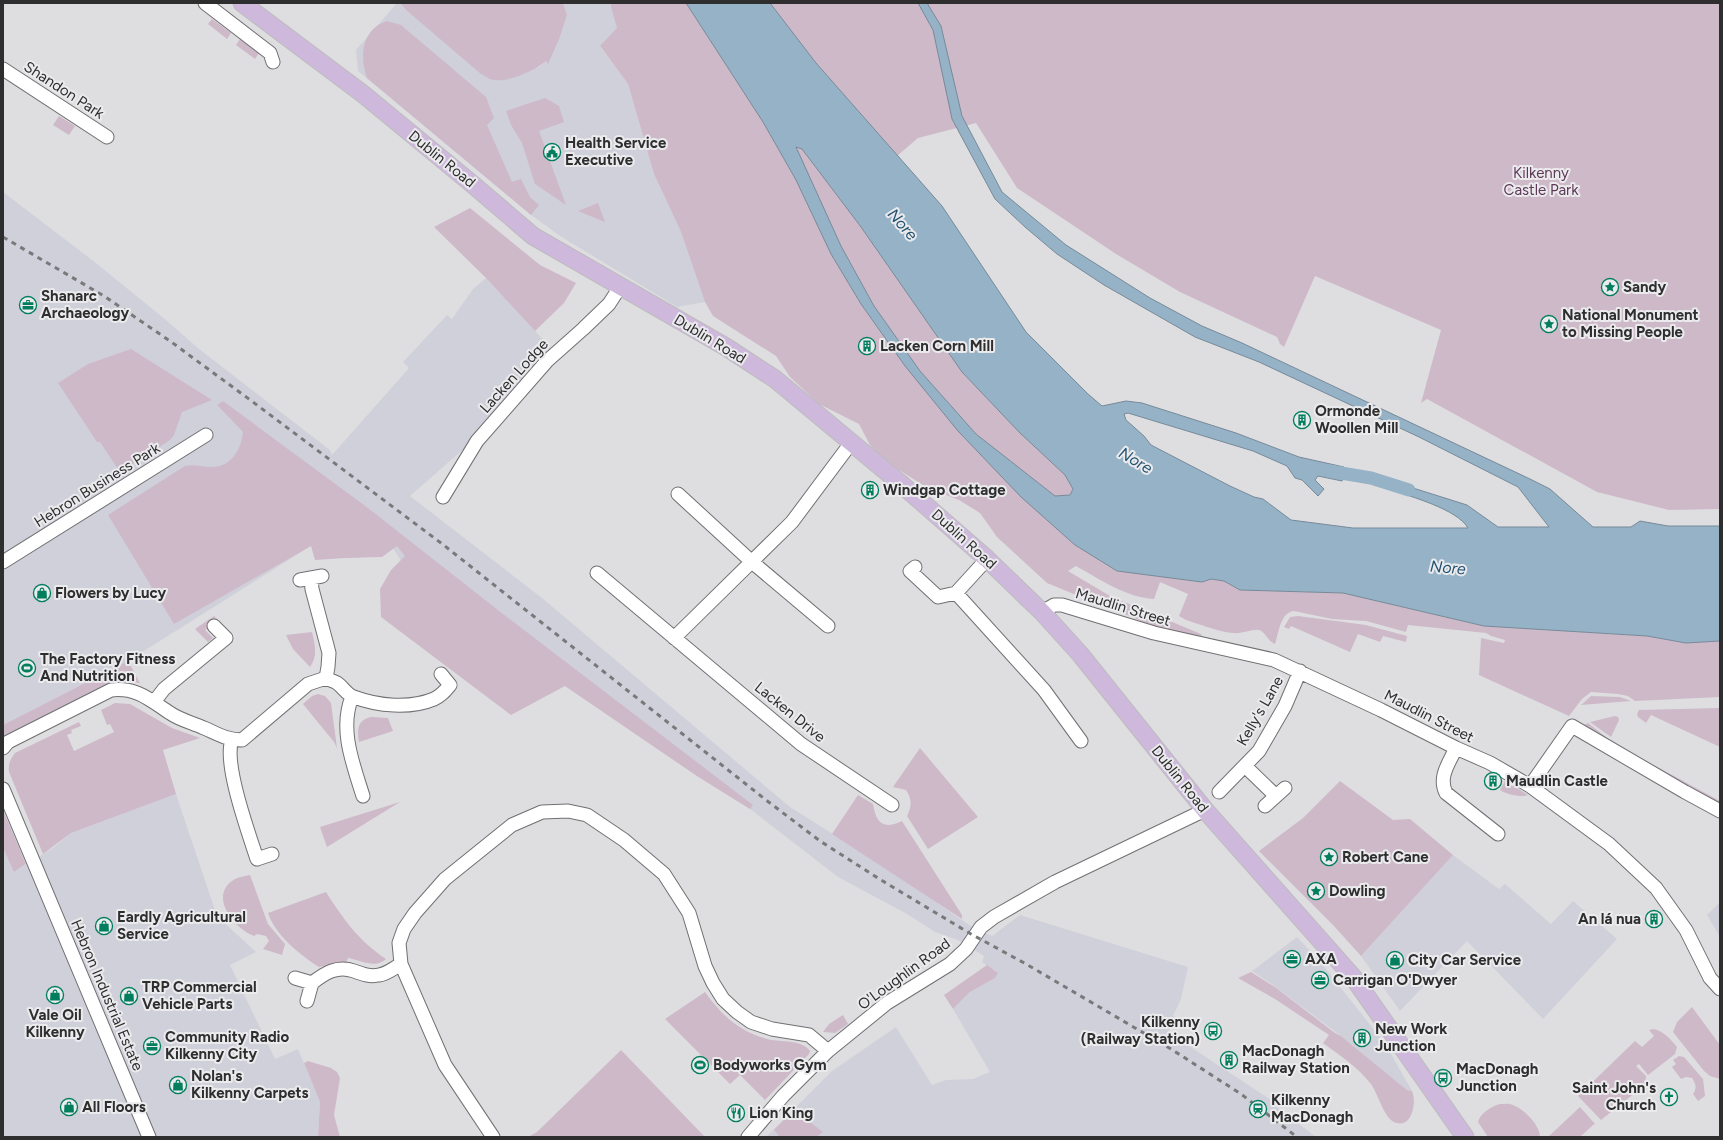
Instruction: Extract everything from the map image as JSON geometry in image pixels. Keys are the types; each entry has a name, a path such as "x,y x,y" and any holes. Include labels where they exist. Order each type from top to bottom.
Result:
{"main road":[{"name":"Dublin Road","path":"242,3 363,94 533,236 726,347 774,379 900,483 987,559 1042,612 1080,654 1205,810 1354,977 1465,1137"}],"street":[{"path":"205,3 270,53 273,62"},
{"name":"Shandon Park","path":"3,69 107,137"},
{"name":"Lacken Lodge","path":"443,497 477,441 547,361 583,330 609,304 620,287"},
{"name":"Hebron Business Park","path":"3,562 206,435"},
{"path":"674,638 792,522 851,443"},
{"path":"678,494 752,562 828,626"},
{"path":"915,567 910,571 938,596 956,593 987,559"},
{"name":"Lacken Drive","path":"597,573 801,744 892,805"},
{"path":"311,578 312,590 329,653 326,678"},
{"path":"956,593 1044,690 1081,742"},
{"name":"Maudlin Street","path":"1042,612 1054,605 1062,605 1161,635 1274,660 1300,671 1456,748 1490,763 1530,786 1609,844 1656,888 1686,930 1710,978 1720,989"},
{"path":"154,702 164,689 226,638 214,626"},
{"name":"Kelly's Lane","path":"1219,792 1258,751 1285,706 1300,671"},
{"path":"3,748 8,742 111,690 123,689 134,691 154,702 171,714 220,737 232,740 242,740 308,684 326,678 338,683 352,697 393,705 416,704 434,699 442,694 450,685 441,674"},
{"path":"352,697 347,708 346,724 350,750 363,796"},
{"path":"1530,786 1572,726 1685,792 1720,810"},
{"path":"232,740 229,747 231,772 257,859 272,854"},
{"path":"1456,748 1442,776 1442,785 1446,793 1498,834"},
{"name":"Kelly's Lane","path":"1245,766 1281,792 1265,806"},
{"name":"Hebron Industrial Estate","path":"3,789 149,1137"},
{"name":"O'Loughlin Road","path":"748,1137 782,1096 828,1051 888,1002 950,964 966,949 981,927 994,917 1055,882 1205,810"},
{"path":"492,1137 445,1065 401,964 399,943 404,929 415,913 446,879 512,825 542,812 568,811 587,815 624,840 664,874 689,913 705,966 723,999 751,1022 772,1029 809,1035 828,1051"},
{"path":"307,1001 312,983 324,974 341,968 350,969 364,974 380,975 401,964"},
{"path":"295,978 312,983"}],"shaded area":[{"name":"Health Service Executive","path":"397,3 400,3 406,10 487,78 539,67 546,61 560,37 567,15 563,3 610,3 618,28 600,47 628,84 654,174 681,232 705,302 677,307 560,236 531,215 358,71 356,50"},
{"path":"3,192 96,263 199,349 330,450 332,455 409,368 403,362 447,315 452,319 473,289 486,278 551,348 530,369 477,432 474,440 410,496 542,598 790,807 890,870 969,925 992,936 1020,915 1188,967 1181,999 1173,1016 1177,1017 1168,1032 1271,1100 1270,1102 1316,1137 766,1137 832,1071 896,1027 932,1085 946,1080 973,1079 990,1072 953,1009 970,992 995,978 998,973 982,962 984,956 958,940 935,932 907,914 838,877 750,809 697,776 565,686 403,564 368,508 217,405 243,432 311,546 128,661 3,725"},
{"path":"176,794 217,916 256,952 230,965 275,1059 298,1049 320,1102 318,1137 3,1137 3,848 14,872 53,848 71,833"},
{"path":"1453,855 1499,889 1505,884 1551,924 1573,901 1617,939 1543,1019 1467,941 1400,1011 1361,956"},
{"path":"1720,902 1720,937 1707,915"},
{"path":"1297,937 1322,964 1386,1045 1412,1091 1407,1090 1341,1036 1252,971"}],"green space":[{"path":"400,3 563,3 567,15 560,37 548,64 546,61 515,77 494,80 481,74 406,10"},
{"path":"610,3 686,3 763,122 796,180 831,254 861,304 905,366 1075,545 1117,571 1202,582 1211,579 1224,581 1240,590 1343,593 1484,626 1647,636 1686,643 1720,641 1720,697 1635,701 1628,696 1591,692 1582,699 1569,716 1479,675 1481,638 1504,643 1505,640 1486,633 1408,625 1406,632 1366,621 1332,619 1294,611 1289,612 1283,619 1275,644 1272,643 1259,630 1229,633 1186,620 1179,616 1188,594 1160,582 1154,599 1143,598 1104,582 1076,566 1068,571 1110,596 1201,634 1202,636 1156,628 1092,599 1081,597 1047,583 997,537 980,513 959,500 926,487 885,461 870,445 859,424 819,404 790,377 776,356 713,316 705,302 681,232 654,174 628,84 600,46 617,28"},
{"name":"Kilkenny Castle Park","path":"770,3 1720,3 1720,509 1669,510 1597,492 1427,399 1421,403 1441,330 1315,276 1284,347 1280,344 1277,337 1180,292 1116,254 1017,188 976,123 918,138 897,156 816,63"},
{"path":"212,19 231,33 227,39 208,24"},
{"path":"387,21 401,25 486,97 494,118 487,125 512,182 521,179 530,197 539,205 531,215 367,78 363,61 365,44 372,30"},
{"path":"240,39 259,53 255,59 236,45"},
{"path":"545,98 559,106 564,122 539,131 566,205 535,184 522,143 511,125 506,111"},
{"path":"59,116 75,126 69,135 53,125"},
{"path":"795,146 802,149 861,227 962,372 1019,432 1065,475 1073,489 1070,495 1055,496 976,434 920,371 874,306 841,246"},
{"path":"598,203 605,222 578,211"},
{"path":"470,208 540,265 576,283 564,303 535,331 486,278 434,227"},
{"path":"131,349 212,400 182,412 174,435 170,440 120,472 100,442 97,442 58,383 88,364"},
{"path":"223,401 368,508 503,614 753,805 750,809 697,776 565,686 511,715 381,617 380,589 391,570 405,556 397,546 382,557 315,560 311,546 174,624 108,515 185,466 217,467 234,457 240,445 243,432 217,405"},
{"path":"214,616 217,619 205,630 213,638 208,642 195,629"},
{"path":"1298,616 1366,625 1407,636 1406,642 1383,636 1380,642 1358,634 1350,652 1291,626 1289,629 1284,627 1290,617"},
{"path":"312,632 315,655 313,663 310,667 293,649 286,635"},
{"path":"128,661 140,683 118,681 110,683 3,737 3,725"},
{"path":"318,694 325,696 331,703 337,748 334,742 303,704 312,696"},
{"path":"1591,696 1620,697 1631,701 1581,705"},
{"path":"115,703 130,704 172,728 200,738 163,750 176,794 71,833 43,854 9,772 11,760 15,753 79,722 81,726 71,730 72,733 67,735 74,751 114,732 110,724 107,725 101,710"},
{"path":"1720,708 1720,747 1651,715 1646,723 1638,717 1637,714 1639,710"},
{"path":"1615,716 1618,717 1619,720 1611,737 1590,722"},
{"path":"371,717 388,718 393,731 359,742 359,726 363,720"},
{"path":"1588,723 1615,744 1720,801 1720,804 1580,727"},
{"path":"920,748 978,817 928,849 907,816 911,803 908,793 906,790 893,787"},
{"path":"1340,781 1393,820 1410,819 1453,855 1361,956 1333,925 1259,851 1303,818"},
{"path":"1505,781 1528,795 1514,795 1500,790"},
{"path":"858,795 873,804 878,820 885,825 895,824 902,821 962,915 962,919 832,834"},
{"path":"400,802 327,847 320,827"},
{"path":"3,810 26,864 14,872 3,848"},
{"path":"250,875 268,924 285,944 282,955 263,949 269,941 266,936 257,934 254,936 246,932 226,911 223,902 223,894 227,886 235,879"},
{"path":"326,892 339,912 359,937 386,959 382,962 372,964 348,958 346,963 337,963 319,967 296,950 282,937 268,913"},
{"path":"987,965 998,973 995,978 970,992 953,1009 944,995"},
{"path":"1251,972 1275,987 1341,1036 1407,1090 1412,1091 1414,1102 1412,1114 1409,1119 1400,1123 1394,1122 1390,1119 1373,1087 1365,1077 1323,1043 1329,1035 1275,999 1238,978"},
{"path":"705,992 726,1017 746,1031 768,1039 798,1043 807,1047 810,1051 809,1054 765,1100 740,1075 730,1084 665,1019"},
{"path":"1692,1007 1720,1045 1720,1079 1710,1076 1704,1071 1673,1032 1677,1022"},
{"path":"843,1015 848,1024 835,1033 823,1032 829,1024"},
{"path":"1653,1029 1664,1033 1672,1041 1677,1047 1675,1054 1648,1075 1639,1064 1636,1066 1646,1076 1645,1085 1601,1120 1578,1096 1635,1041 1642,1047 1654,1036 1649,1030"},
{"path":"621,1050 705,1137 528,1137 537,1132"},
{"path":"1679,1056 1684,1057 1703,1079 1705,1096 1698,1101 1693,1094 1696,1086 1692,1078 1686,1077 1681,1079 1672,1067 1676,1064 1673,1060"},
{"path":"308,1061 331,1068 337,1072 340,1078 334,1115 340,1137 318,1137 320,1102 304,1063"},
{"path":"1500,1104 1511,1104 1522,1110 1531,1118 1539,1132 1540,1137 1488,1137 1478,1122 1479,1119 1487,1110"},
{"path":"1580,1107 1595,1124 1580,1137 1548,1137"},
{"path":"794,1110 823,1132 816,1137 780,1137 774,1130"}],"water":[{"name":"Nore","path":"686,3 770,3 816,63 942,206 1026,332 1102,406 1126,401 1142,403 1236,433 1299,457 1344,467 1346,473 1342,481 1318,476 1315,480 1324,489 1318,496 1302,480 1295,478 1287,466 1253,451 1128,413 1124,414 1126,420 1144,436 1151,445 1230,486 1254,497 1263,499 1291,520 1353,528 1468,528 1462,521 1444,509 1390,489 1394,482 1467,505 1498,527 1549,527 1518,487 1419,437 1259,362 1195,337 1104,285 1057,254 995,199 952,119 933,30 918,3 927,3 941,26 962,116 1002,192 1066,245 1150,298 1202,326 1242,343 1550,489 1593,527 1631,527 1640,521 1668,526 1720,526 1720,641 1686,643 1647,636 1484,626 1343,593 1240,590 1224,581 1211,579 1202,582 1117,571 1075,545 1021,497 958,431 905,366 861,304 831,254 796,180 763,122","holes":["796,147 802,149 861,227 962,372 1019,432 1065,475 1073,489 1070,495 1055,496 976,434 920,371 874,306 841,246"]}],"waterway":[{"path":"1329,471 1371,478 1409,490"}],"railway":[{"path":"3,237 104,296 170,341 253,402 441,543 820,841 881,880 971,934 1026,964 1171,1049 1241,1094 1297,1137"}],"place":[{"name":"Health Service Executive","path":"552,152"},
{"name":"Sandy","path":"1610,287"},
{"name":"Shanarc Archaeology","path":"28,305"},
{"name":"National Monument to Missing People","path":"1549,324"},
{"name":"Lacken Corn Mill","path":"867,346"},
{"name":"Ormonde Woollen Mill","path":"1302,420"},
{"name":"Windgap Cottage","path":"870,490"},
{"name":"Flowers by Lucy","path":"42,593"},
{"name":"The Factory Fitness And Nutrition","path":"27,668"},
{"name":"Maudlin Castle","path":"1493,781"},
{"name":"Robert Cane","path":"1329,857"},
{"name":"Dowling","path":"1316,891"},
{"name":"An lá nua","path":"1654,919"},
{"name":"Eardly Agricultural Service","path":"104,926"},
{"name":"AXA","path":"1292,959"},
{"name":"City Car Service","path":"1395,960"},
{"name":"Carrigan O'Dwyer","path":"1320,980"},
{"name":"Vale Oil Kilkenny","path":"55,995"},
{"name":"TRP Commercial Vehicle Parts","path":"129,996"},
{"name":"Kilkenny (Railway Station)","path":"1213,1031"},
{"name":"New Work Junction","path":"1362,1038"},
{"name":"Community Radio Kilkenny City","path":"152,1046"},
{"name":"MacDonagh Railway Station","path":"1229,1060"},
{"name":"Bodyworks Gym","path":"700,1065"},
{"name":"MacDonagh Junction","path":"1443,1078"},
{"name":"Nolan's Kilkenny Carpets","path":"178,1085"},
{"name":"Saint John's Church","path":"1669,1097"},
{"name":"All Floors","path":"69,1107"},
{"name":"Kilkenny MacDonagh","path":"1258,1109"},
{"name":"Lion King","path":"736,1113"}]}
